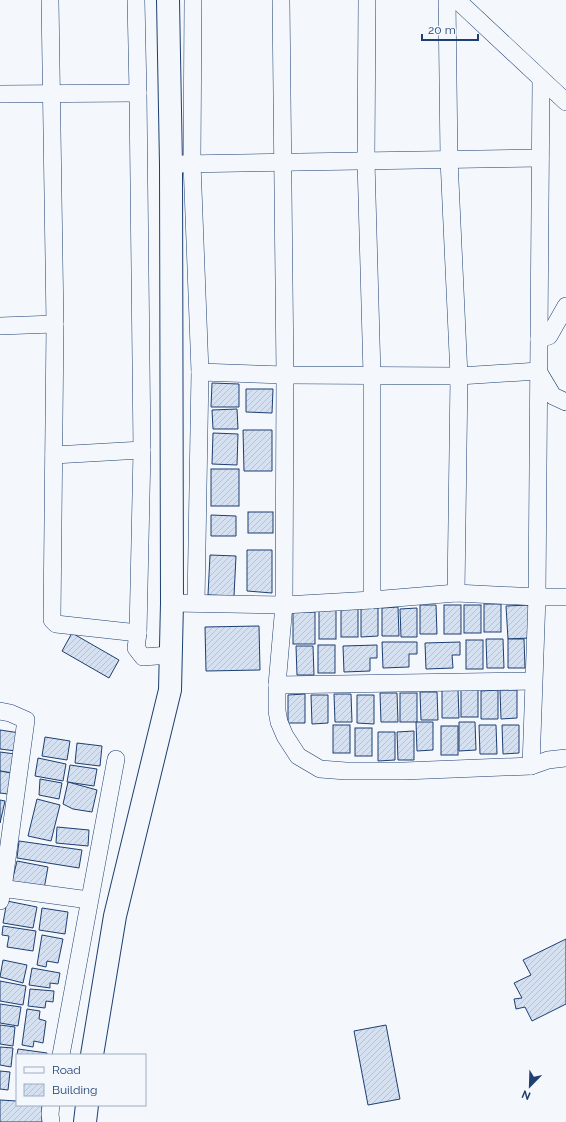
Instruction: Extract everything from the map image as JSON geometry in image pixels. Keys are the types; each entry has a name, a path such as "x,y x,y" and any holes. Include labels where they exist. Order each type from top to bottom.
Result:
{"street":[{"path":"50,0 55,324 52,620 56,624 138,633"},
{"path":"136,0 142,450 138,633 136,648 143,657 170,655"},
{"path":"168,0 200,372 196,603"},
{"path":"92,1054 115,916 170,690 182,164 193,0"},
{"path":"281,0 285,375 284,605 277,685 277,711 279,722 285,736 298,756 320,769 346,771 404,771 531,766 548,760 566,758"},
{"path":"367,0 366,161 372,375 372,600"},
{"path":"447,0 449,159 459,376 456,593"},
{"path":"457,0 566,102"},
{"path":"531,766 536,597 541,80"},
{"path":"0,94 138,93"},
{"path":"182,164 540,158"},
{"path":"539,339 549,336 566,306"},
{"path":"0,326 55,324"},
{"path":"200,372 285,375 459,376 538,371"},
{"path":"538,371 553,396 566,402"},
{"path":"54,455 142,450"},
{"path":"172,603 284,605 456,593 566,597"},
{"path":"277,685 533,681"},
{"path":"0,711 10,713 26,720 1,892 89,900"},
{"path":"61,1054 116,759"},
{"path":"51,1122 50,1114 52,1106"},
{"path":"86,1122 87,1106"}],"building":[{"path":"212,383 239,384 239,407 211,407"},
{"path":"246,389 273,389 272,413 246,412"},
{"path":"237,409 238,429 213,429 212,410"},
{"path":"243,430 272,430 272,471 244,471"},
{"path":"213,433 238,434 237,465 212,464"},
{"path":"211,469 239,469 239,506 211,506"},
{"path":"248,512 273,512 273,533 248,533"},
{"path":"211,515 236,516 236,536 211,536"},
{"path":"247,550 272,550 272,593 247,591"},
{"path":"210,555 236,556 234,596 208,595"},
{"path":"484,604 501,604 501,632 484,632"},
{"path":"420,605 436,605 437,634 420,634"},
{"path":"444,605 461,605 461,634 444,634"},
{"path":"464,605 481,605 481,633 464,633"},
{"path":"529,605 530,638 508,639 506,606"},
{"path":"398,607 399,636 382,636 382,608"},
{"path":"361,608 378,608 378,636 361,637"},
{"path":"417,608 417,637 401,637 400,609"},
{"path":"341,609 358,609 358,637 341,637"},
{"path":"319,610 336,610 336,639 319,639"},
{"path":"293,612 315,612 315,644 293,644"},
{"path":"259,626 260,670 206,671 205,627"},
{"path":"72,633 119,660 109,678 62,651"},
{"path":"486,639 503,639 504,668 487,668"},
{"path":"508,639 524,639 525,668 508,668"},
{"path":"466,640 483,640 483,669 466,669"},
{"path":"382,642 417,642 417,654 409,654 409,667 383,668"},
{"path":"460,642 460,655 452,655 453,668 426,669 425,643"},
{"path":"318,645 335,645 335,673 318,673"},
{"path":"377,645 377,658 370,658 370,671 344,672 343,646"},
{"path":"296,646 313,646 314,675 297,675"},
{"path":"461,689 478,689 478,717 461,717"},
{"path":"442,690 458,690 459,718 442,718"},
{"path":"498,690 498,719 481,719 481,691"},
{"path":"500,690 517,690 517,718 501,719"},
{"path":"420,692 437,692 438,720 421,720"},
{"path":"380,693 397,693 398,722 381,722"},
{"path":"400,693 417,693 417,722 400,722"},
{"path":"305,694 305,723 288,723 288,695"},
{"path":"334,694 351,694 352,722 335,722"},
{"path":"311,695 328,695 328,723 312,724"},
{"path":"357,695 374,695 374,724 357,723"},
{"path":"416,722 433,722 433,750 417,751"},
{"path":"459,722 475,722 476,750 459,751"},
{"path":"333,725 350,725 350,753 333,753"},
{"path":"479,725 496,725 497,754 480,754"},
{"path":"502,725 519,725 519,753 503,754"},
{"path":"441,726 458,726 458,755 441,755"},
{"path":"355,728 372,728 372,756 355,756"},
{"path":"0,730 20,733 16,751 0,749"},
{"path":"414,731 414,760 398,760 397,732"},
{"path":"378,732 395,732 395,760 378,761"},
{"path":"45,737 70,741 67,760 42,756"},
{"path":"77,743 102,746 100,766 75,763"},
{"path":"0,752 15,754 12,773 0,771"},
{"path":"38,758 66,764 63,781 35,776"},
{"path":"70,765 97,769 94,786 67,782"},
{"path":"0,771 11,773 8,794 0,793"},
{"path":"40,779 62,783 59,799 39,795"},
{"path":"68,782 97,790 92,812 73,809 63,804"},
{"path":"37,799 60,805 51,841 28,836"},
{"path":"0,800 5,801 0,823"},
{"path":"57,827 89,830 88,846 56,843"},
{"path":"19,841 82,850 79,868 17,858"},
{"path":"17,861 48,867 44,889 12,882"},
{"path":"7,901 37,907 33,928 3,923"},
{"path":"42,908 68,912 65,934 39,930"},
{"path":"3,926 36,931 33,951 7,947 9,936 2,935"},
{"path":"42,935 63,939 58,963 47,961 46,967 37,965"},
{"path":"566,939 566,1004 532,1021 525,1007 516,1009 514,999 522,998 514,983 531,975 523,960"},
{"path":"3,960 27,965 23,983 0,977"},
{"path":"32,968 60,973 58,984 50,983 50,988 29,985"},
{"path":"0,981 26,986 23,1005 0,1001"},
{"path":"30,989 54,991 53,1002 46,1001 45,1008 28,1006"},
{"path":"0,1004 21,1007 18,1026 0,1023"},
{"path":"27,1009 40,1011 39,1019 46,1021 43,1043 34,1041 33,1047 22,1045"},
{"path":"0,1025 15,1027 13,1046 0,1044"},
{"path":"386,1025 400,1099 368,1105 354,1031"},
{"path":"0,1047 13,1048 11,1067 0,1065"},
{"path":"18,1049 47,1053 47,1054 17,1054"},
{"path":"0,1071 10,1072 8,1090 0,1089"},
{"path":"0,1100 16,1101 16,1106 42,1106 42,1122 0,1122"}]}
